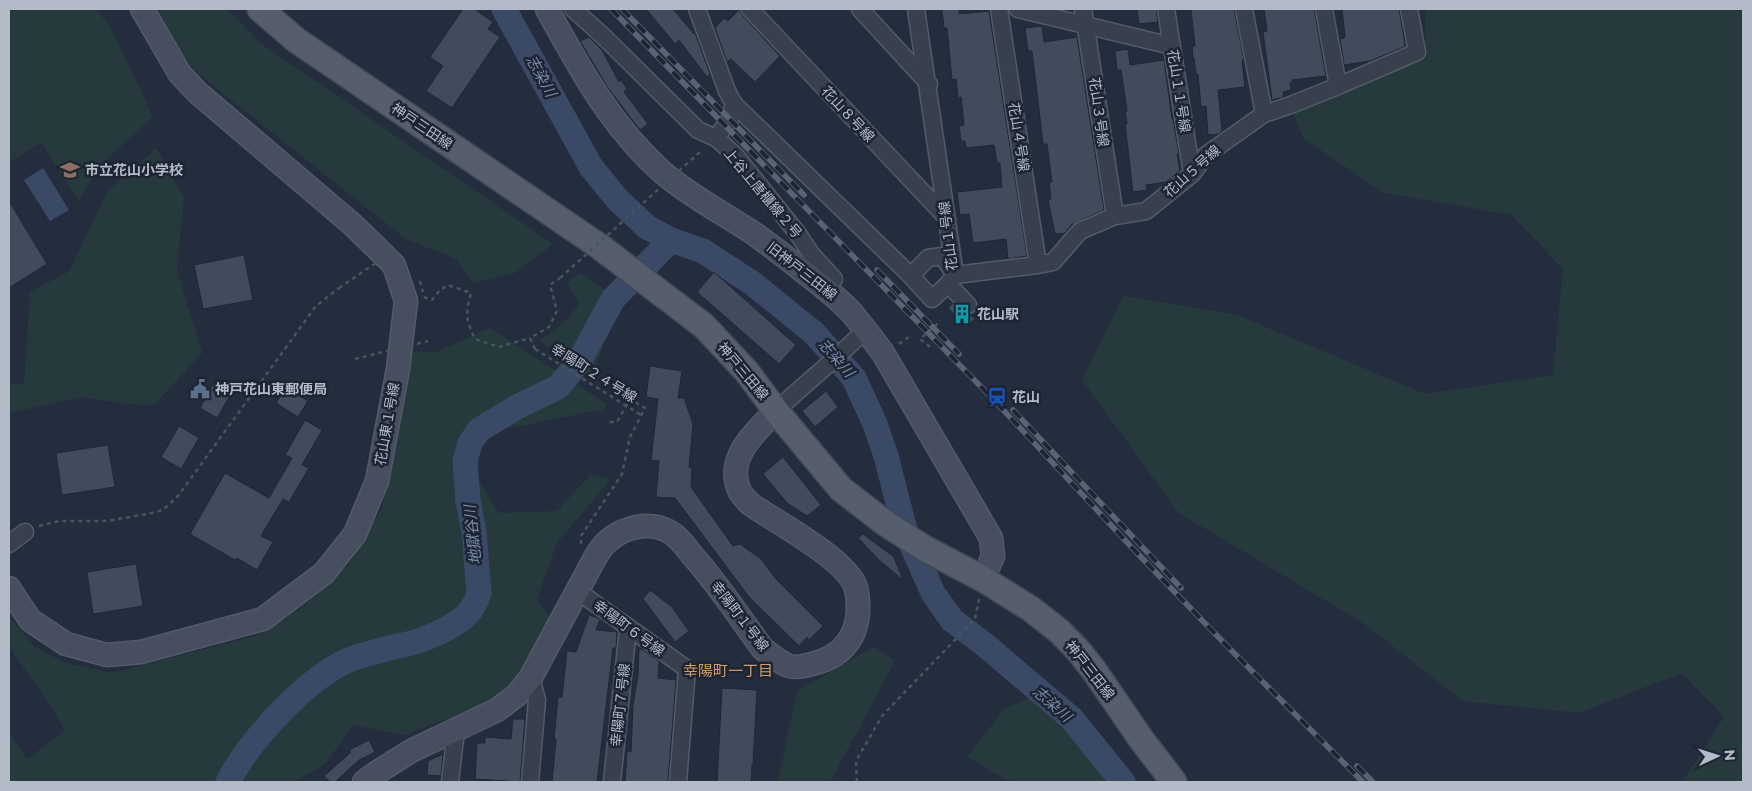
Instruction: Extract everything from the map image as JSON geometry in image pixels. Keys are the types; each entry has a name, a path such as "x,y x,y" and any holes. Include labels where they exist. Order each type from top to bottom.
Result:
{"main road":[{"name":"神戸三田線","path":"260,9 296,40 613,257 704,326 747,372 776,411 841,489 885,523 1045,620 1077,649 1174,782"}],"street":[{"name":"花山東１号線","path":"9,588 30,620 66,644 107,655 141,652 262,619 324,573 354,534 377,481 398,369 406,301 394,265 353,225 198,93 180,74 142,9"},
{"name":"旧神戸三田線","path":"547,9 580,70 600,102 640,151 679,186 756,235 827,290 852,313 859,336 883,354 991,538 993,556 972,574"},
{"path":"573,9 698,130 716,138"},
{"path":"697,9 727,91 734,104"},
{"path":"860,9 928,84"},
{"name":"花山１号線","path":"734,104 911,276 932,299 952,279 947,218 916,9"},
{"name":"花山４号線","path":"999,9 1038,266"},
{"path":"1018,9 1172,46"},
{"name":"花山３号線","path":"1083,9 1115,216"},
{"name":"花山１１号線","path":"1166,9 1192,174"},
{"path":"1244,9 1264,114"},
{"path":"1324,9 1338,86"},
{"name":"花山５号線","path":"952,279 1053,262 1080,231 1115,216 1146,211 1192,174 1206,155 1264,114 1338,86 1417,52 1409,9"},
{"name":"花山８号線","path":"754,11 947,218"},
{"name":"上谷上唐櫃線２号","path":"734,104 730,120 716,138 736,156 798,234 812,255 834,279 827,290"},
{"path":"911,276 928,258 942,256 952,279 968,305"},
{"name":"幸陽町１号線","path":"370,780 410,751 497,710 517,695 531,677 576,590 596,556 607,542 629,529 656,526 669,531 700,564 763,649 777,659 790,666 804,666 829,659 840,651 850,640 857,627 859,614 855,586 835,560 750,504 740,493 736,479 736,466 741,452 754,433 859,336"},
{"path":"9,544 25,532"},
{"name":"幸陽町６号線","path":"576,590 687,670 678,782"},
{"name":"幸陽町７号線","path":"612,782 628,628"},
{"path":"530,782 537,700 531,677"},
{"path":"450,782 456,730"}],"path":[{"path":"419,278 425,299 432,300 440,290 448,285 471,293 467,307 467,323 475,339 499,347 530,338 549,327 558,311 550,285 701,151"},
{"path":"25,532 44,524 60,521 107,522 163,510 178,496 316,306 398,248"},
{"path":"930,347 920,339 941,321"},
{"name":"幸陽町２４号線","path":"530,338 536,349 641,415"},
{"path":"355,358 428,341"},
{"name":"幸陽町２４号線","path":"596,556 581,548 581,536 622,474 630,437 645,408 630,399 617,422 606,422"},
{"path":"858,782 856,761 882,716 975,619"}],"green space":[{"path":"9,9 96,9 111,28 153,117 98,167 79,201 41,142 11,161 9,156"},
{"path":"151,9 228,9 260,43 553,244 515,273 473,283 457,259 407,240 195,71"},
{"path":"1425,9 1743,9 1743,782 1683,781 1724,717 1682,673 1579,713 1463,701 1363,623 1179,513 1082,380 1123,296 1237,315 1425,394 1553,375 1563,269 1512,215 1384,193 1303,138 1292,111 1426,58"},
{"path":"156,148 184,197 177,270 202,353 154,405 135,405 82,397 9,413 9,383 24,385 30,292 70,271 106,193"},
{"path":"581,273 619,300 592,378 540,341 568,319 579,304 567,282"},
{"path":"490,328 607,404 602,412 594,411 501,430 480,442 477,478 499,513 557,511 591,474 611,479 557,543 537,599 550,617 532,657 513,686 488,704 404,735 353,725 325,764 293,782 9,782 10,734 27,759 65,731 49,703 9,647 9,617 34,646 65,663 113,673 259,635 298,610 348,566 382,508 412,352 436,352"},
{"path":"874,647 895,661 830,782 778,782 797,691"},
{"path":"1034,696 1114,782 1011,782 967,757 1004,709"}],"water":[{"path":"43,168 69,210 50,221 24,180"}],"building":[{"path":"463,9 474,9 493,22 488,29 500,37 452,108 426,91 443,66 430,57"},
{"path":"646,9 673,9 695,33 710,74 707,77 679,40 675,44"},
{"path":"740,9 743,16 780,56 755,82 731,59 727,62 715,28 724,18 728,21"},
{"path":"942,9 959,9 959,14 989,11 1027,256 1008,259 1006,239 973,243 969,214 960,215 957,192 1002,187 1000,163 997,163 994,145 966,148 965,141 961,141 959,126 964,125 961,97 958,98 956,79 952,80 947,28 944,28"},
{"path":"1137,9 1156,9 1158,22 1139,24"},
{"path":"1191,9 1234,9 1244,60 1242,60 1245,87 1218,90 1222,131 1219,134 1208,135 1206,106 1201,107 1198,74 1196,74 1193,58 1192,46 1195,46"},
{"path":"1264,9 1314,9 1326,76 1292,80 1293,83 1290,83 1291,90 1283,92 1284,97 1272,100 1263,32 1267,31"},
{"path":"1342,9 1399,9 1404,47 1370,61 1344,65 1340,39 1345,36"},
{"path":"1042,26 1044,42 1077,37 1104,210 1071,225 1065,233 1055,234 1048,199 1051,199 1049,182 1052,182 1047,144 1043,144 1032,51 1028,51 1025,28"},
{"path":"589,37 602,50 619,82 621,80 627,89 624,92 648,124 640,130 608,88 580,41"},
{"path":"1128,49 1130,65 1164,60 1180,171 1166,182 1146,185 1147,190 1133,192 1125,124 1127,124 1125,111 1127,111 1121,70 1117,70 1115,51"},
{"path":"9,201 47,264 9,288"},
{"path":"244,255 253,300 203,309 194,265"},
{"path":"714,272 796,345 779,364 697,292"},
{"name":"花山駅","path":"953,303 961,312 975,319 966,327 948,308"},
{"path":"650,366 682,371 678,398 684,398 693,424 689,467 692,467 691,487 733,546 740,544 761,559 776,579 823,626 809,640 807,637 799,646 749,597 675,498 656,497 659,461 651,460 658,399 646,397"},
{"path":"213,384 231,394 217,418 200,408"},
{"path":"286,387 308,401 298,417 276,403"},
{"path":"826,391 838,407 815,427 802,411"},
{"path":"305,420 322,430 302,465 309,468 289,502 283,499 261,536 273,542 257,570 237,558 235,560 190,534 225,473 269,498 292,458 285,455"},
{"path":"179,426 199,438 181,469 161,457"},
{"path":"108,445 115,487 62,495 56,453"},
{"path":"783,457 821,505 807,516 787,503 763,474"},
{"path":"863,534 894,557 903,580 879,560 858,538"},
{"path":"136,564 143,606 93,614 87,572"},
{"path":"650,590 672,607 689,631 675,642 643,599"},
{"path":"589,615 600,619 596,630 617,632 616,648 613,648 597,782 552,782 558,697 562,697 567,651 576,652"},
{"path":"639,649 659,661 658,678 676,680 668,782 625,782 627,751 631,752 633,705 638,675"},
{"path":"722,688 757,690 751,782 717,782"},
{"path":"513,719 525,719 520,782 475,779 477,743 485,743 485,737 511,739"},
{"path":"369,740 375,752 359,760 335,782 330,782 324,776 351,752 349,750"},
{"path":"443,754 441,776 427,775 428,761"}],"waterway":[{"name":"志染川","path":"504,9 591,167 618,200 647,227 671,240 703,251 752,283 814,333 854,378 875,424 886,456 905,530 933,593 952,620 985,645 1071,718 1123,782"},
{"name":"地獄谷川","path":"228,782 237,766 262,732 294,699 326,673 342,663 368,653 413,643 431,636 455,624 470,611 479,593 465,461 470,443 479,430 517,407 558,387 579,362 613,299 671,240"}],"railway":[{"path":"611,9 993,399 1228,647 1363,782"},
{"path":"622,9 804,195"},
{"path":"877,270 959,354"},
{"path":"1013,410 1181,588"},
{"path":"1357,766 1373,782"}],"place":[{"name":"市立花山小学校","path":"70,170"},
{"name":"花山駅","path":"962,314"},
{"name":"神戸花山東郵便局","path":"200,389"},
{"name":"花山","path":"997,397"}],"district":[{"name":"幸陽町一丁目","path":"728,671"}]}
